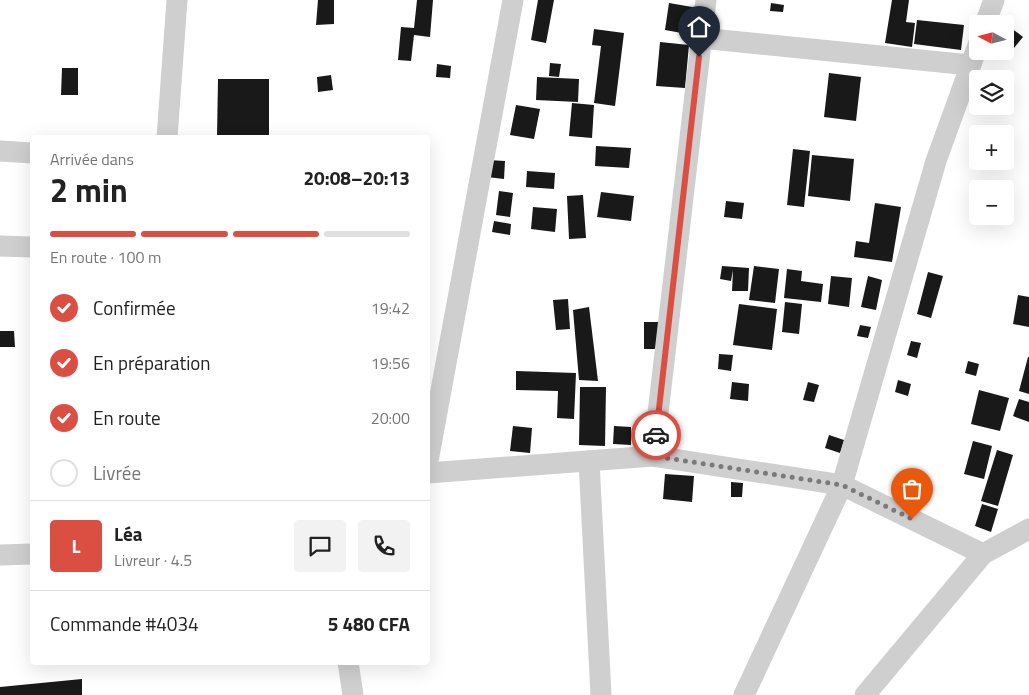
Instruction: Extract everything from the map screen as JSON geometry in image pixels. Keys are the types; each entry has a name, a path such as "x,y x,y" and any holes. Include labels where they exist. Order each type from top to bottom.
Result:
{"street":[{"path":"167,135 178,0"},
{"path":"430,450 512,0"},
{"path":"653,456 706,0"},
{"path":"988,15 994,0"},
{"path":"701,38 969,55"},
{"path":"744,695 842,485 936,161 972,60"},
{"path":"0,151 30,153"},
{"path":"0,246 30,247"},
{"path":"430,473 653,456 842,485 983,554"},
{"path":"589,461 601,695"},
{"path":"864,695 983,554 1029,529"},
{"path":"0,555 30,554"},
{"path":"348,665 353,695"}],"building":[{"path":"318,0 334,0 334,24 316,25"},
{"path":"417,0 433,0 430,37 414,35 411,61 398,60 401,27 414,28"},
{"path":"538,0 554,0 546,43 531,40"},
{"path":"892,0 909,0 906,22 915,23 912,47 885,43"},
{"path":"669,3 698,8 693,35 665,30"},
{"path":"771,3 784,5 783,12 770,11"},
{"path":"917,20 964,25 961,50 914,44"},
{"path":"594,29 624,33 615,106 594,103 601,46 592,45"},
{"path":"1014,30 1023,37 1014,48"},
{"path":"660,42 689,45 685,88 656,86"},
{"path":"550,63 561,64 559,77 549,76"},
{"path":"437,64 451,66 450,78 436,77"},
{"path":"62,68 78,68 78,95 61,95"},
{"path":"829,73 861,77 856,121 824,117"},
{"path":"331,75 333,90 318,92 317,77"},
{"path":"537,77 579,79 578,102 536,100"},
{"path":"218,79 269,79 269,135 217,135"},
{"path":"572,103 594,105 592,138 569,136"},
{"path":"516,105 540,109 534,139 510,135"},
{"path":"596,146 631,148 629,168 595,166"},
{"path":"793,149 810,151 804,207 787,205"},
{"path":"812,155 854,159 850,201 808,196"},
{"path":"488,160 505,161 504,179 487,177"},
{"path":"527,171 555,173 554,189 526,187"},
{"path":"499,191 513,193 510,217 496,215"},
{"path":"601,192 634,196 631,221 597,217"},
{"path":"583,195 586,238 569,239 567,196"},
{"path":"726,201 744,203 742,219 724,217"},
{"path":"875,203 901,207 892,262 854,257 856,241 869,243"},
{"path":"533,207 557,209 555,232 531,229"},
{"path":"494,221 511,224 510,235 492,232"},
{"path":"722,266 749,268 748,291 732,291 733,270 731,281 720,279"},
{"path":"754,266 779,269 775,303 749,300"},
{"path":"787,269 802,271 801,281 823,284 821,302 784,298"},
{"path":"928,272 943,276 931,318 917,314"},
{"path":"831,276 852,278 849,307 828,304"},
{"path":"868,276 882,280 876,310 861,307"},
{"path":"1018,295 1029,297 1029,327 1013,324"},
{"path":"568,299 570,329 556,330 553,300"},
{"path":"785,302 802,304 799,334 782,332"},
{"path":"739,304 777,309 772,350 733,345"},
{"path":"589,307 598,381 579,380 573,310"},
{"path":"644,322 660,322 660,349 644,349"},
{"path":"860,325 871,327 868,338 857,336"},
{"path":"0,331 14,331 15,347 0,347"},
{"path":"911,341 921,343 917,358 907,355"},
{"path":"719,354 733,355 731,371 718,369"},
{"path":"1029,357 1029,394 1019,391"},
{"path":"968,361 979,364 976,376 965,373"},
{"path":"516,371 576,373 574,419 557,418 558,391 516,390"},
{"path":"898,380 911,384 908,396 895,392"},
{"path":"732,382 749,384 748,401 730,399"},
{"path":"808,382 819,385 814,402 803,400"},
{"path":"580,387 606,387 605,446 579,445"},
{"path":"979,390 1009,398 1000,431 971,424"},
{"path":"1019,399 1029,402 1029,422 1013,416"},
{"path":"513,426 532,428 530,453 510,451"},
{"path":"614,426 631,427 631,445 613,444"},
{"path":"829,435 844,440 840,453 825,448"},
{"path":"973,441 992,446 984,479 964,474"},
{"path":"997,450 1013,455 998,506 981,501"},
{"path":"665,474 694,476 692,502 663,499"},
{"path":"731,482 743,483 742,497 731,497"},
{"path":"982,504 998,509 991,532 975,526"},
{"path":"82,679 82,695 0,695 0,687"}],"way so far":[{"path":"656,435 653,456 842,485 912,519"}],"route":[{"path":"656,435 699,57"}]}
